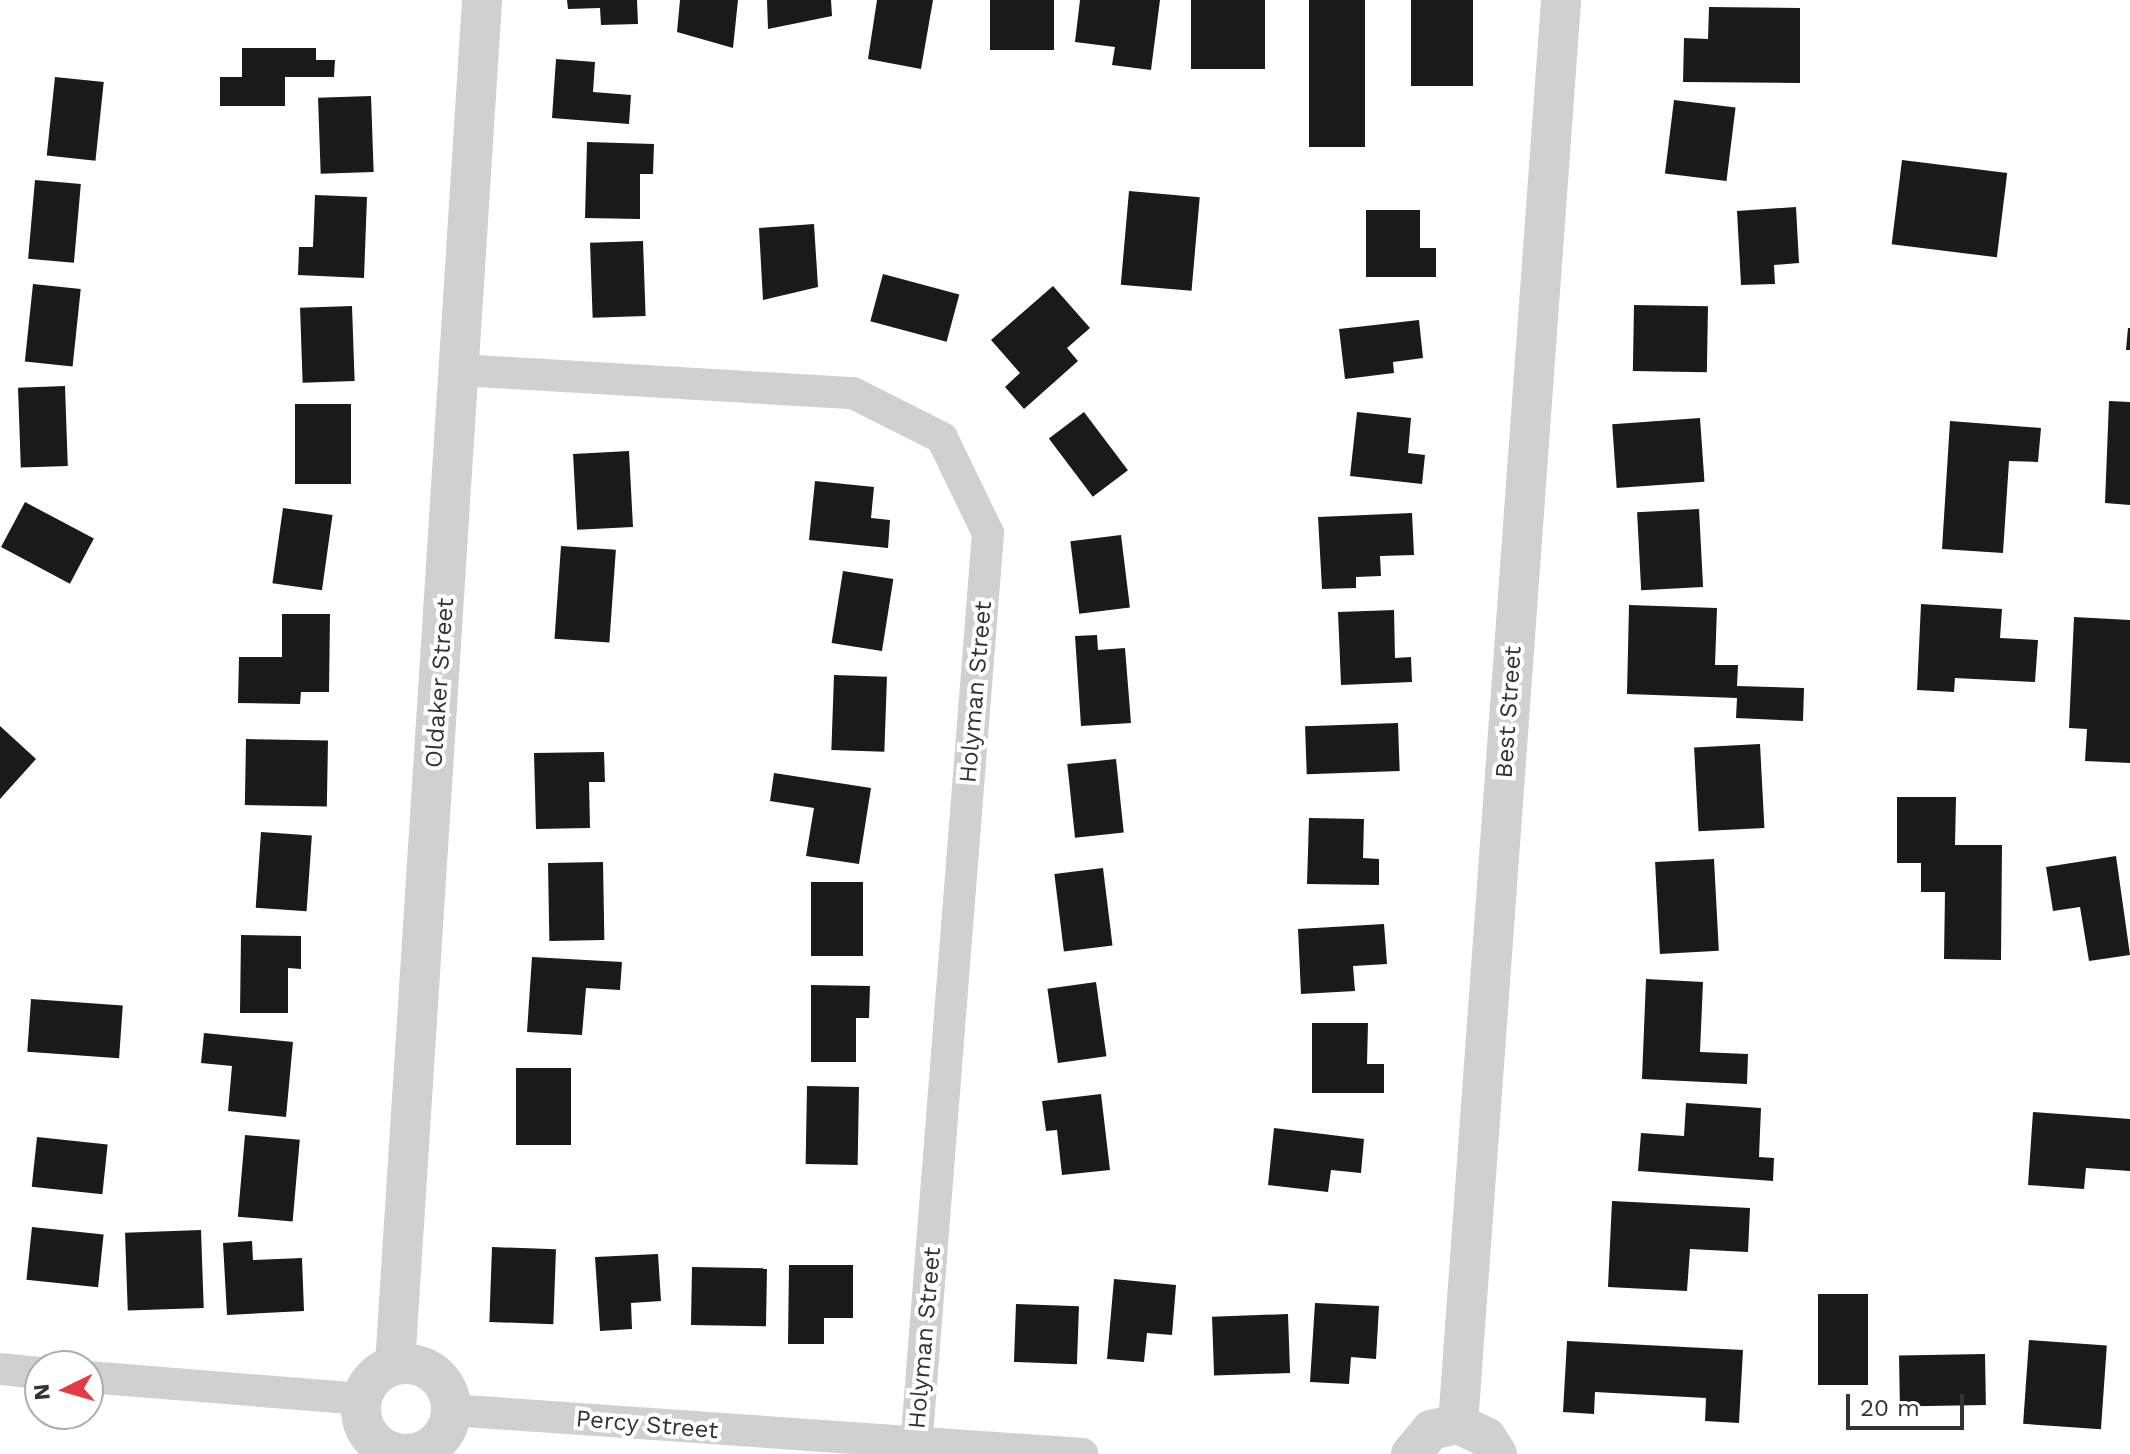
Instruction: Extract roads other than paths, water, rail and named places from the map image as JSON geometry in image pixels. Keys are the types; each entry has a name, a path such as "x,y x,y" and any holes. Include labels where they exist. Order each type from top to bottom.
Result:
{"street":[{"name":"Oldaker Street","path":"395,1365 461,370 482,0"},
{"name":"Best Street","path":"1458,1424 1561,0"},
{"name":"Holyman Street","path":"461,370 853,393 942,438 988,533 916,1447"},
{"path":"395,1365 432,1372 451,1410 434,1444 400,1454 365,1429 362,1399 377,1374 395,1365"},
{"path":"0,1369 24,1371"},
{"path":"104,1378 362,1399"},
{"name":"Percy Street","path":"451,1410 916,1447 1082,1454"},
{"path":"1411,1454 1431,1430 1458,1424 1486,1437 1497,1454"}]}
